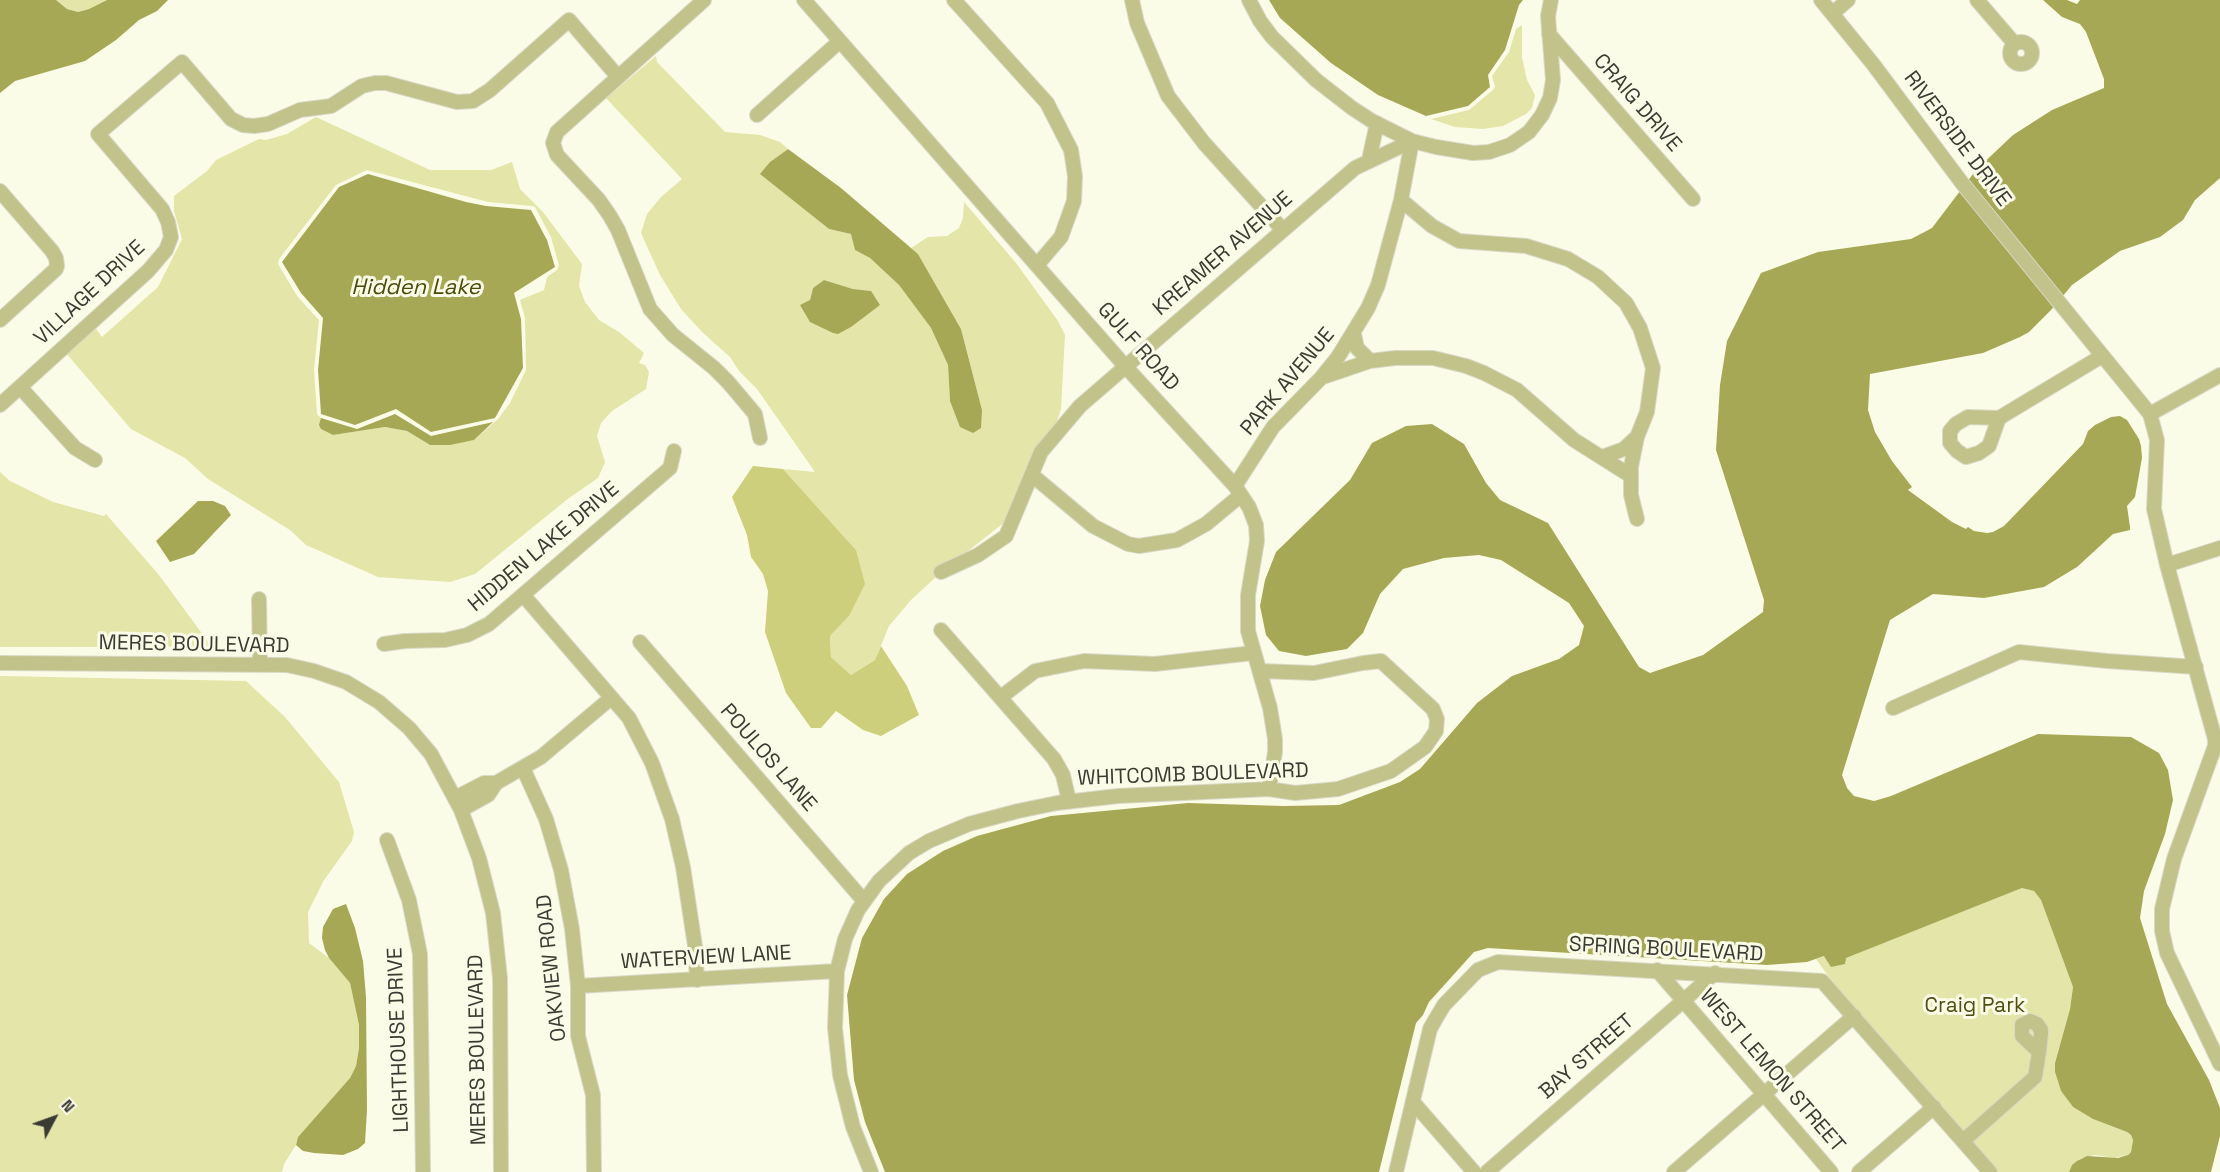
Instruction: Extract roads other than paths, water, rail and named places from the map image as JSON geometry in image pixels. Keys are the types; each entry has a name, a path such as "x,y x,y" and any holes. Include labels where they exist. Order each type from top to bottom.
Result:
{"street":[{"path":"704,0 556,132 553,143 557,154 607,211 618,230 650,309 674,335 728,382 755,414 760,438"},
{"name":"GULF ROAD","path":"804,0 1125,366 1238,490 1252,513 1257,530 1256,553 1247,605 1248,631 1270,708 1275,739 1269,789"},
{"path":"954,0 1047,103 1071,150 1075,176 1074,201 1061,237 1037,265"},
{"path":"1132,0 1137,23 1168,96 1204,143 1283,230"},
{"path":"1249,0 1260,21 1291,57 1339,99 1377,123 1412,141 1473,153 1505,148 1523,137 1538,121 1550,98 1553,80 1549,34 1551,0"},
{"name":"RIVERSIDE DRIVE","path":"1821,0 1962,183 2150,414"},
{"path":"1833,13 1848,0"},
{"path":"1977,0 2014,43"},
{"name":"VILLAGE DRIVE","path":"0,405 152,267 166,250 171,237 162,209 98,134 182,62 231,119 243,125 254,126 268,124 300,110 331,106 362,86 375,83 386,83 457,102 473,101 490,90 569,20 613,71"},
{"name":"CRAIG DRIVE","path":"1549,34 1693,200"},
{"path":"757,115 840,41"},
{"path":"1369,160 1377,123"},
{"name":"KREAMER AVENUE","path":"941,572 978,555 1006,536 1041,452 1055,432 1080,406 1355,168 1412,141"},
{"name":"PARK AVENUE","path":"1032,475 1093,526 1128,544 1139,546 1177,540 1206,524 1238,490 1273,427 1322,378 1354,334 1368,308 1378,285 1401,200 1412,141"},
{"path":"0,190 55,255 57,262 56,269 0,320"},
{"path":"1401,200 1432,226 1459,241 1518,245 1558,255 1589,272 1621,297 1630,309 1640,328 1653,368 1647,412 1637,437 1631,476 1631,495 1636,519"},
{"path":"1354,334 1357,348 1370,361"},
{"path":"1999,418 2102,356"},
{"path":"1322,378 1370,361 1402,357 1433,358 1476,369 1517,390 1574,440 1631,476"},
{"path":"2220,375 2150,414 2157,440 2154,509 2167,565 2218,747 2174,859 2161,921 2167,953 2220,1064"},
{"path":"20,387 75,448 95,460"},
{"path":"1602,457 1629,446 1637,437"},
{"name":"HIDDEN LAKE DRIVE","path":"384,644 445,640 467,635 489,624 670,468 674,451"},
{"path":"2167,565 2220,548"},
{"path":"524,596 635,728 652,763 672,819 683,867 697,980"},
{"path":"259,599 260,664"},
{"path":"941,630 1056,762 1063,775 1069,801"},
{"name":"POULOS LANE","path":"640,642 864,901"},
{"path":"1893,708 2019,652 2196,667"},
{"path":"1001,697 1030,674 1089,660 1155,664 1253,653"},
{"name":"WHITCOMB BOULEVARD","path":"870,1172 853,1127 840,1075 835,1028 837,971 849,929 864,901 893,867 928,840 982,820 1018,810 1069,801 1118,796 1269,789 1295,793 1338,789 1390,771 1425,747 1436,731 1436,712 1382,661 1314,672 1260,671"},
{"name":"MERES BOULEVARD","path":"0,663 287,665 314,670 346,682 371,696 395,714 420,740 437,763 458,804 484,875 500,961 501,1172"},
{"path":"458,804 488,795 496,783 548,752 611,698"},
{"name":"OAKVIEW ROAD","path":"523,768 542,808 561,870 575,943 578,1036 592,1090 594,1172"},
{"name":"LIGHTHOUSE DRIVE","path":"387,840 409,900 420,954 423,1172"},
{"name":"SPRING BOULEVARD","path":"1396,1172 1430,1029 1444,1005 1478,970 1498,962 1818,980 1825,983 1990,1172"},
{"name":"WEST LEMON STREET","path":"1657,970 1831,1172"},
{"name":"WATERVIEW LANE","path":"578,986 837,971"},
{"name":"BAY STREET","path":"1487,1172 1715,974"},
{"path":"1674,1172 1854,1016"},
{"path":"1963,1141 2035,1077 2039,1052"},
{"path":"1413,1102 1474,1172"},
{"path":"1859,1172 1934,1107"}],"water":[{"path":"0,0 56,0 67,9 78,12 107,0 168,0 157,11 139,20 116,40 85,61 15,81 0,93"},
{"path":"1269,0 1523,0 1519,5 1505,50 1488,75 1490,87 1468,106 1426,116 1378,95 1331,63 1280,18"},
{"path":"2043,0 2067,0 2077,4 2080,0 2220,0 2220,178 2195,200 2183,220 2160,237 2120,251 2072,285 2029,332 1983,353 1870,374 1868,410 1875,432 1892,461 1912,487 1908,490 1952,522 1966,529 1968,527 1974,531 1987,533 2004,526 2083,444 2088,431 2111,417 2120,416 2127,420 2141,446 2142,458 2135,497 2127,506 2130,530 2113,534 2077,567 2044,587 1984,598 1933,594 1890,620 1842,775 1847,788 1854,796 1874,801 1891,796 2038,734 2131,737 2159,753 2168,770 2173,800 2165,834 2144,891 2140,918 2167,1004 2209,1080 2220,1108 2220,1136 2211,1172 2069,1172 2072,1165 2087,1156 2118,1158 2128,1155 2131,1152 2133,1140 2127,1132 2093,1119 2073,1107 2061,1091 2055,1072 2055,1063 2070,1009 2073,987 2041,900 2034,891 2022,888 1846,958 1845,964 1831,967 1824,956 1807,962 1767,965 1488,948 1474,952 1429,1002 1416,1023 1379,1172 885,1172 865,1122 854,1080 847,995 862,938 884,899 907,874 943,851 977,836 1051,816 1188,803 1339,805 1400,782 1420,769 1477,703 1512,676 1559,659 1579,645 1584,626 1569,603 1501,560 1479,555 1444,558 1403,569 1380,594 1363,633 1347,649 1306,656 1279,651 1266,635 1260,606 1265,580 1276,552 1350,480 1372,443 1406,426 1432,424 1464,444 1486,483 1500,500 1548,523 1639,667 1650,673 1703,655 1763,612 1764,600 1716,450 1720,385 1727,341 1761,273 1818,252 1911,239 1932,228 1976,170 2013,135 2052,110 2104,88 2104,79 2086,32 2080,24 2062,17"},
{"path":"788,149 841,188 918,254 961,329 982,410 981,428 973,433 960,427 950,401 948,365 931,328 899,285 870,258 855,250 851,234 829,229 760,174 770,162"},
{"name":"Hidden Lake","path":"368,174 466,202 531,210 547,240 555,267 514,293 521,319 523,368 495,418 431,432 396,409 355,425 321,414 318,370 323,318 301,293 282,262 339,187"},
{"path":"824,280 853,289 871,291 880,305 851,327 838,334 833,333 810,322 800,305 810,300 813,288"},
{"path":"395,414 431,436 493,422 474,440 450,445 430,445 407,431 385,427 333,435 321,429 319,425 321,418 357,429"},
{"path":"198,501 213,501 225,506 231,515 194,554 170,562 156,541"},
{"path":"346,904 363,961 366,997 365,1143 358,1149 343,1155 314,1153 303,1151 296,1145 298,1137 350,1078 356,1066 359,1048 359,1025 350,983 329,958 322,938 323,927 333,909"}],"park label":[{"name":"Craig Park","path":"1975,1006"}]}
